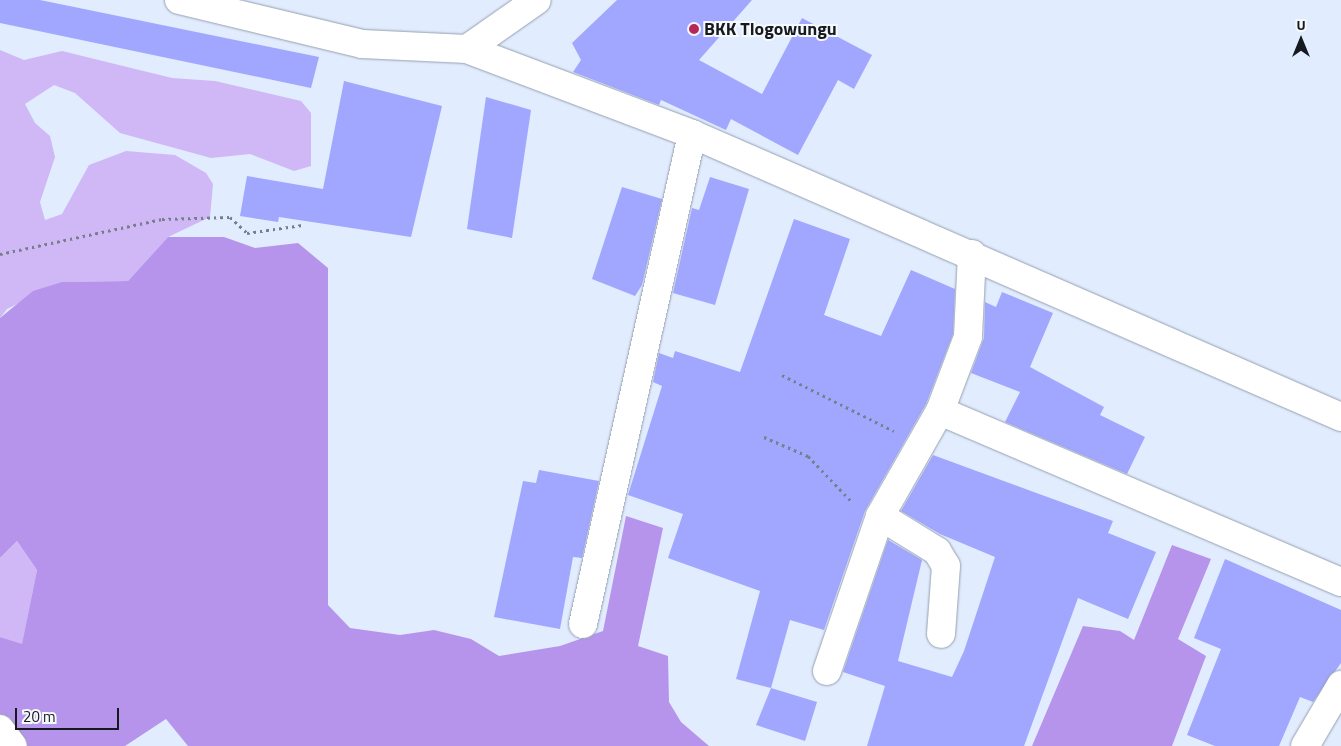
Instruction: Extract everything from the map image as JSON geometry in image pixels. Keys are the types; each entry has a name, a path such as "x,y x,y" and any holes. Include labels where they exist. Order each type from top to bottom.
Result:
{"street":[{"path":"179,0 362,44 467,49 692,134 972,254 1341,417"},
{"path":"467,49 536,0"},
{"path":"583,624 692,134"},
{"path":"827,671 880,516 940,411 968,337 972,254"},
{"path":"940,411 1341,582"},
{"path":"880,516 937,551 946,566 941,634"},
{"path":"1305,746 1341,685"},
{"path":"0,729 13,746"}],"path":[{"path":"0,254 162,219 230,217 247,233 302,225"},
{"path":"782,375 921,445"},
{"path":"764,437 808,456 855,505 880,516"}],"shaded area":[{"path":"0,50 24,60 62,51 172,78 215,81 301,101 311,113 311,166 294,171 250,154 211,158 120,133 75,93 54,85 25,104 35,123 50,136 55,157 40,202 45,220 62,214 89,165 126,151 175,155 206,173 213,184 210,217 168,237 128,281 62,282 7,309 0,318"},
{"path":"168,237 224,237 255,248 298,243 328,268 328,605 350,628 400,635 434,630 471,639 499,656 560,646 603,631 626,516 663,528 638,646 668,656 669,702 681,722 709,746 188,746 166,719 125,746 19,746 0,721 0,637 22,644 37,570 17,541 0,558 0,318 33,291 62,282 128,281"},
{"path":"17,541 37,570 22,645 0,637 0,558"},
{"path":"1172,545 1211,559 1178,639 1206,656 1172,746 1032,746 1083,626 1120,631 1134,640"}],"building":[{"path":"0,0 40,0 319,57 311,88 0,23"},
{"path":"617,0 752,0 699,60 762,94 802,18 872,55 854,89 838,80 798,155 731,119 726,130 661,100 659,105 573,72 581,60 572,43"},
{"path":"344,81 442,106 411,237 279,217 278,222 240,216 247,176 323,189"},
{"path":"486,97 531,110 512,238 467,229"},
{"path":"710,177 749,189 715,305 673,293 692,208 699,210"},
{"path":"622,187 662,199 642,285 635,296 592,279"},
{"path":"794,219 850,239 824,315 881,336 911,270 955,289 953,334 926,404 865,511 824,630 790,620 771,688 736,679 760,591 668,558 683,514 628,495 662,386 653,382 659,353 673,358 675,351 740,372"},
{"path":"1002,292 1053,313 1030,367 1104,407 1100,415 1145,437 1127,474 1005,422 1020,392 971,373 984,338 985,302 996,307"},
{"path":"933,455 1113,521 1108,533 1156,552 1128,619 1078,598 1024,746 867,746 885,686 843,672 888,540 922,560 898,661 952,677 964,651 995,557 940,534 901,511"},
{"path":"539,470 599,481 582,558 573,557 560,629 494,617 523,481 536,483"},
{"path":"1225,559 1341,610 1341,663 1313,702 1300,697 1279,746 1215,746 1187,735 1221,649 1194,638"},
{"path":"771,688 817,702 805,741 756,725"}],"place":[{"name":"BKK Tlogowungu","path":"694,29"}]}
